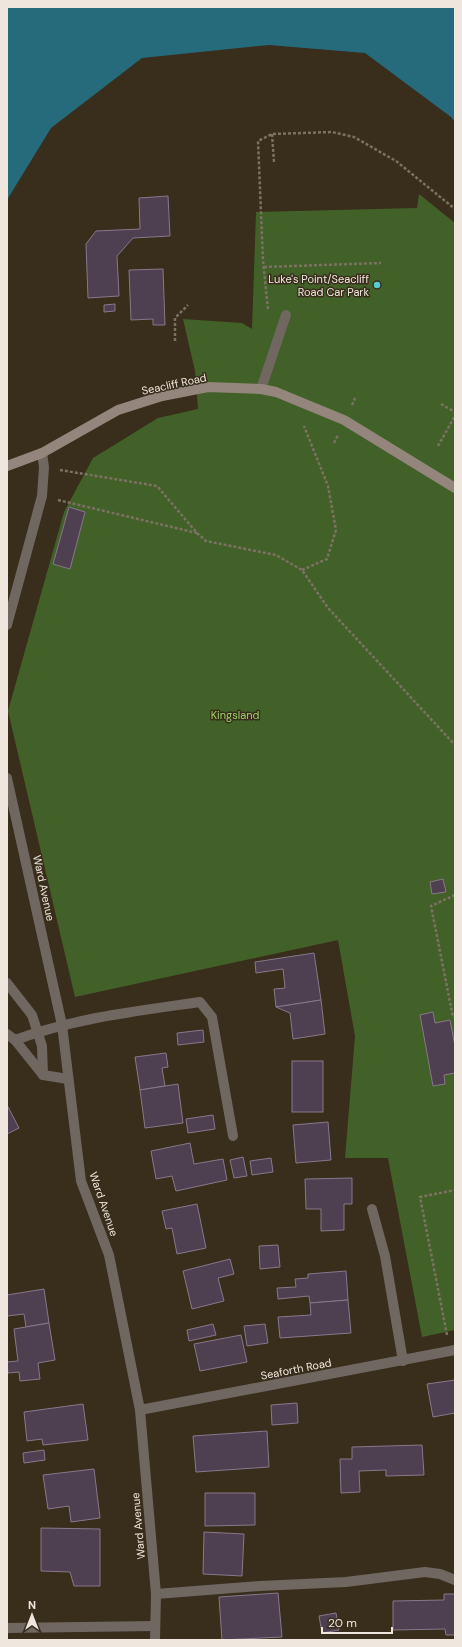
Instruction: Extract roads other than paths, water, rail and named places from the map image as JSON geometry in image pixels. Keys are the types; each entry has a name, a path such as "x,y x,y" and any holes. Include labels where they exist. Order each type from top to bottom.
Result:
{"street":[{"path":"260,389 286,315"},
{"name":"Seacliff Road","path":"7,466 42,453 118,410 162,396 208,387 260,389 276,392 344,420 455,488"},
{"path":"7,625 42,496 44,467 42,453"},
{"name":"Ward Avenue","path":"7,778 62,1025 81,1181 109,1255 140,1410 156,1594 155,1640"},
{"path":"7,984 32,1015 42,1046 43,1075"},
{"path":"68,1079 43,1075 11,1037 123,1012 200,1002 212,1017 233,1136"},
{"path":"372,1209 385,1256 403,1361"},
{"name":"Seaforth Road","path":"140,1410 452,1351"},
{"path":"156,1594 260,1586 346,1582 425,1572 440,1574 455,1580"},
{"path":"7,1628 155,1626"}],"water":[{"path":"7,7 455,7 455,122 451,117 365,53 269,45 142,58 51,128 7,200"}],"place":[{"name":"Luke's Point/Seacliff Road Car Park","path":"377,285"}],"park label":[{"name":"Kingsland","path":"235,715"}]}
